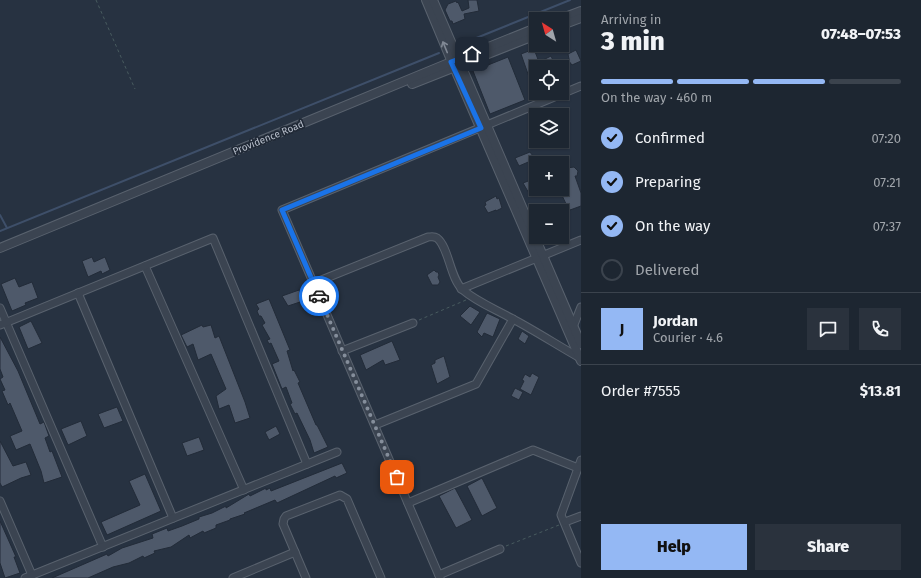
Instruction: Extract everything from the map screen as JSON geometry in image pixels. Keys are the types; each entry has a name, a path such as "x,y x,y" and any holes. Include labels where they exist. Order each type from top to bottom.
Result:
{"street":[{"path":"432,1 456,63 540,257 581,344"},
{"path":"569,16 581,11"},
{"path":"569,22 581,18"},
{"name":"Providence Road","path":"0,253 456,63 529,31"},
{"name":"Providence Road","path":"0,248 456,63 529,37"},
{"path":"500,549 440,577 282,210 581,86"},
{"path":"314,283 428,237 434,237 438,239 442,246 456,281 461,289 472,297 513,318 580,360"},
{"path":"3,324 213,238 307,464"},
{"path":"461,289 581,240"},
{"path":"540,257 580,360"},
{"path":"145,266 244,490"},
{"path":"78,293 173,518"},
{"path":"573,327 581,307"},
{"path":"0,308 3,324 103,547"},
{"path":"375,425 476,384 513,318"},
{"path":"342,351 413,323"},
{"path":"408,503 533,450 580,464 561,515 581,563"},
{"path":"0,501 29,577 337,452"},
{"path":"306,578 283,524 284,519 286,516 336,496 343,496 347,499 381,578"},
{"path":"565,522 581,516"},
{"path":"232,578 294,552"}],"path":[{"path":"96,0 135,89"},
{"path":"413,323 472,297"},
{"path":"500,549 565,522"}],"building":[{"path":"468,0 477,0 479,11 464,14 465,19 453,24 445,10 448,4 456,1 457,3 458,2 462,11 469,8"},
{"path":"576,50 581,61 572,65 568,60 568,54"},
{"path":"529,51 535,52 538,60 529,60 529,77 521,54"},
{"path":"551,56 553,60 543,60"},
{"path":"508,57 525,100 490,114 473,71"},
{"path":"530,152 533,156 529,156 529,162 519,166 515,158"},
{"path":"574,167 578,171 577,176 575,176 581,193 581,206 570,210 569,204 566,204 562,196 569,196 569,168"},
{"path":"529,181 529,193 523,183"},
{"path":"496,196 497,199 499,198 502,208 488,213 484,206 486,205 485,202"},
{"path":"92,257 94,262 105,257 110,270 102,274 101,271 88,277 82,261"},
{"path":"434,270 438,272 439,275 438,277 440,282 438,285 432,285 427,275"},
{"path":"15,278 19,287 32,282 38,298 25,303 26,305 12,311 1,284"},
{"path":"299,290 303,301 288,306 282,296"},
{"path":"269,299 290,350 287,351 293,371 294,370 300,382 298,383 316,425 328,447 314,453 310,440 297,413 295,414 290,404 292,403 286,387 282,389 272,364 279,361 271,343 269,344 267,340 270,339 262,325 265,323 261,316 259,316 257,311 259,309 256,304"},
{"path":"470,306 480,312 471,325 460,316"},
{"path":"487,313 500,319 493,337 484,333 482,337 477,332"},
{"path":"31,321 42,343 28,349 19,327"},
{"path":"202,325 203,327 211,325 215,338 219,336 250,418 235,423 229,405 219,409 216,396 226,389 211,354 198,360 193,344 187,347 181,335"},
{"path":"522,331 529,336 525,344 518,339"},
{"path":"0,337 18,371 40,424 44,422 49,436 45,438 50,452 52,451 62,477 44,483 41,471 30,444 16,450 10,436 22,431 10,403 8,405 2,391 5,390 0,379 3,377 0,369"},
{"path":"392,341 400,360 385,365 383,360 366,370 360,355"},
{"path":"444,356 450,377 437,384 431,365 435,363 435,360"},
{"path":"532,373 539,377 531,395 520,389 524,381 522,380 525,374 530,377"},
{"path":"515,388 523,392 519,400 511,396"},
{"path":"117,407 123,421 104,428 98,414"},
{"path":"81,421 87,436 68,445 61,429"},
{"path":"276,426 280,434 269,440 265,432"},
{"path":"199,437 204,450 187,456 182,443"},
{"path":"0,441 13,466 26,462 31,475 2,487 0,483"},
{"path":"342,463 347,473 336,478 335,476 277,503 275,500 244,513 245,514 216,525 216,528 204,533 203,531 190,538 189,535 171,547 154,551 155,553 144,558 143,556 129,563 113,567 88,578 52,578 107,554 108,556 122,548 153,538 152,534 167,528 168,531 199,519 199,517 212,513 226,506 226,508 249,494 250,496 266,488 266,490 270,488 271,491"},
{"path":"145,474 161,511 107,535 101,522 140,505 129,481"},
{"path":"482,478 497,508 482,516 467,486"},
{"path":"455,488 472,520 456,528 439,496"},
{"path":"0,521 16,557 14,557 20,573 5,578 0,563"}],"waterway":[{"path":"459,45 570,0"},
{"path":"0,231 439,53"},
{"path":"0,215 7,228"}],"way so far":[{"path":"319,296 397,477"}],"route":[{"path":"319,296 282,210 481,128 451,62 472,54"}]}
